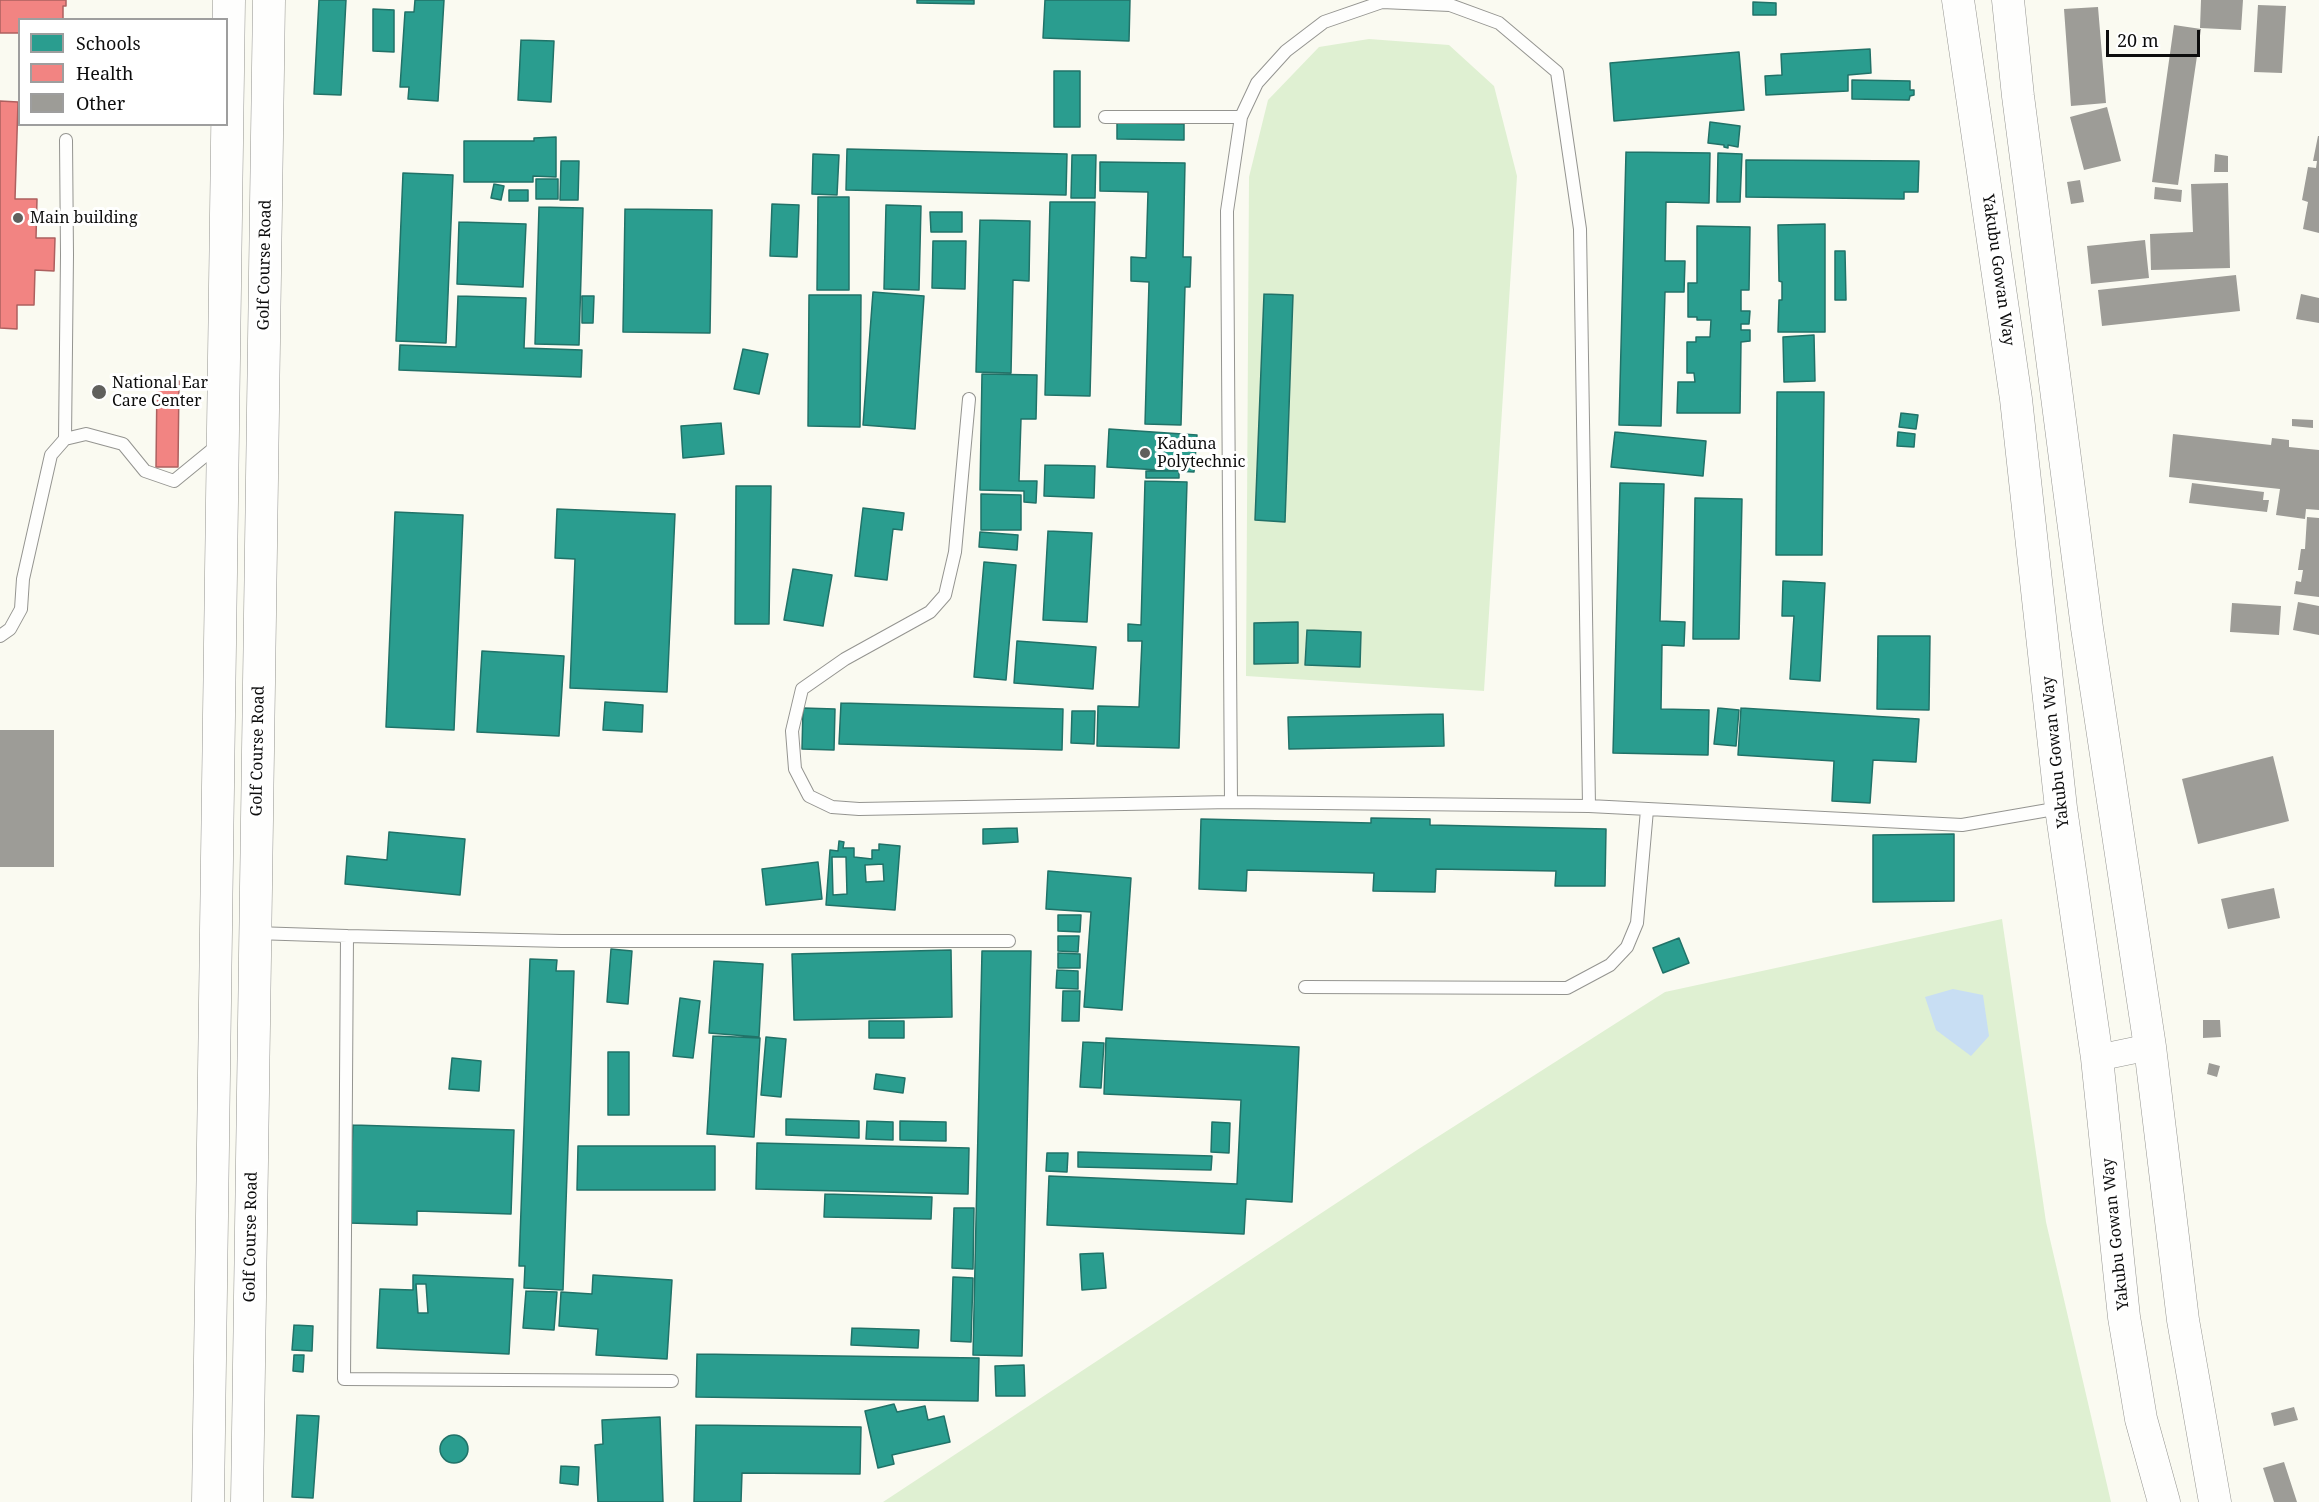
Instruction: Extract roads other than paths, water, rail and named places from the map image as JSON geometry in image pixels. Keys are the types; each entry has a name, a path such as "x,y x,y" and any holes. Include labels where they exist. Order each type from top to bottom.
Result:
{"street":[{"path":"228,74 229,0"},
{"name":"Golf Course Road","path":"247,1502 269,0"},
{"name":"Yakubu Gowan Way","path":"1958,0 2016,399 2061,808 2097,1058 2124,1317 2141,1419 2164,1502"},
{"path":"2008,0 2018,96 2087,628 2150,1047 2182,1320 2215,1502"},
{"path":"208,1502 227,126"},
{"path":"2097,1058 2150,1047"}],"lane":[{"path":"1231,802 1227,211 1241,117 1257,83 1286,51 1323,22 1381,1 1450,5 1499,23 1557,72 1580,229 1589,806"},
{"path":"1105,117 1241,117"},
{"path":"65,439 66,140"},
{"path":"969,399 955,552 945,595 930,612 845,659 802,689 792,731 795,769 809,796 832,807 859,809 1231,802 1589,806 1962,825 2061,808"},
{"path":"0,636 10,629 21,609 23,579 51,455 65,439 86,434 123,444 145,471 174,481 223,441"},
{"path":"1305,987 1567,988 1610,965 1627,947 1637,923 1647,810"},
{"path":"255,933 562,941 1009,941"},
{"path":"347,936 344,1379 672,1381"}],"water":[{"path":"1953,989 1983,995 1989,1036 1971,1056 1936,1030 1925,997"}],"place":[{"name":"Main building","path":"18,218"},
{"name":"National Ear Care Center","path":"99,392"},
{"name":"Kaduna Polytechnic","path":"1145,453"}]}
